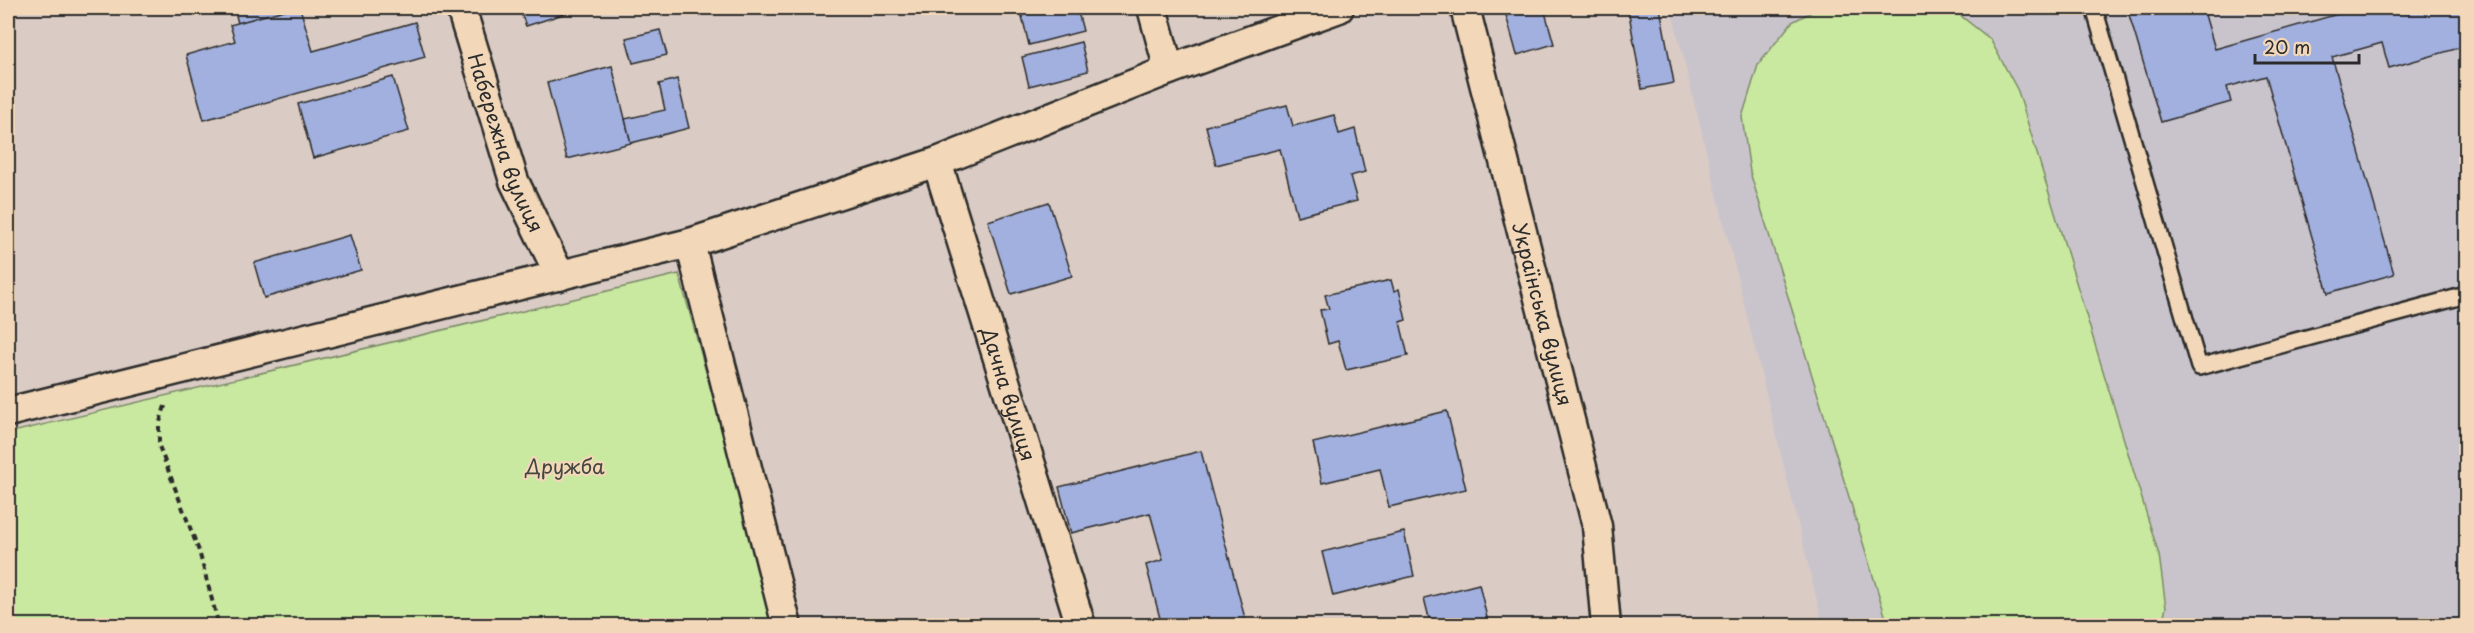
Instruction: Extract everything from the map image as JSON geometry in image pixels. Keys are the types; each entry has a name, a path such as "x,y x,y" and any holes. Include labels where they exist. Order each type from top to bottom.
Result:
{"street":[{"name":"Набережна вулиця","path":"461,8 514,181 560,276"},
{"path":"1152,8 1169,70"},
{"path":"8,412 177,369 377,323 690,243 938,162 1169,70 1339,8"},
{"name":"Українська вулиця","path":"1465,8 1597,526 1606,626"},
{"name":"Дачна вулиця","path":"938,162 1081,626"},
{"path":"690,243 787,626"}],"lane":[{"path":"2094,8 2199,367 2466,295"}],"path":[{"path":"177,369 159,425 159,446 200,551 219,626"}],"shaded area":[{"path":"1671,8 2466,8 2466,617 2436,626 1823,625"}],"green space":[{"path":"1819,8 1951,8 1990,39 2018,91 2159,555 2166,608 2161,625 1888,625 1750,172 1742,117 1758,65 1792,22"},
{"name":"Дружба","path":"679,274 776,625 8,625 8,433"}],"building":[{"path":"234,8 292,8 238,23"},
{"path":"292,8 300,8 313,51 415,22 425,57 204,120 186,55 235,41 230,25"},
{"path":"519,8 582,8 526,26"},
{"path":"1020,8 1077,8 1083,31 1029,45"},
{"path":"1504,8 1560,8 1545,12 1554,44 1517,55"},
{"path":"1628,8 1660,8 1674,83 1642,89"},
{"path":"2127,8 2203,8 2215,49 2359,8 2466,8 2466,46 2389,68 2382,43 2332,57 2394,274 2328,293 2266,76 2227,87 2231,102 2161,122"},
{"path":"660,30 667,55 633,63 626,38"},
{"path":"1081,42 1088,71 1029,86 1022,57"},
{"path":"612,66 631,143 567,159 547,83"},
{"path":"393,77 409,131 313,158 298,104"},
{"path":"677,79 689,128 631,143 625,119 665,110 659,84"},
{"path":"1287,105 1293,126 1334,115 1339,134 1355,129 1365,172 1350,176 1357,201 1297,216 1280,149 1216,165 1206,126"},
{"path":"1049,202 1072,276 1011,294 988,221"},
{"path":"350,235 361,270 264,298 254,263"},
{"path":"1391,280 1394,291 1399,289 1406,320 1400,322 1408,356 1346,370 1338,341 1328,344 1320,310 1329,309 1325,295"},
{"path":"1447,411 1466,489 1389,507 1380,469 1322,483 1313,443"},
{"path":"1201,451 1247,626 1162,626 1146,565 1163,560 1150,513 1071,533 1059,487"},
{"path":"1404,532 1414,576 1333,596 1322,552"},
{"path":"1479,584 1489,626 1431,626 1424,598"}]}
